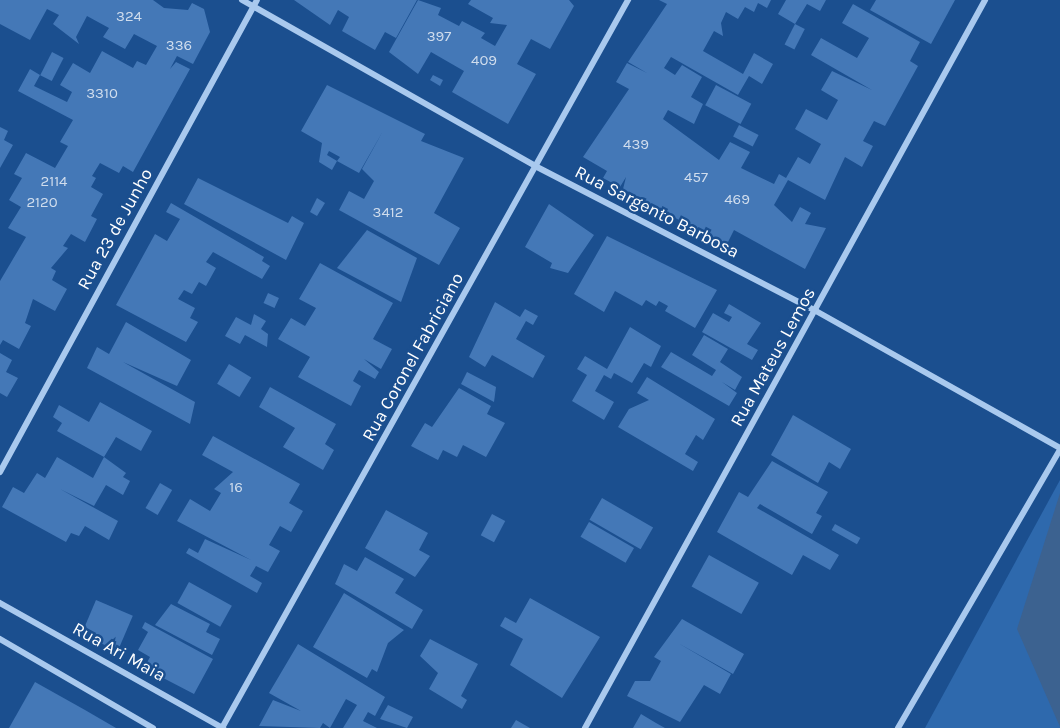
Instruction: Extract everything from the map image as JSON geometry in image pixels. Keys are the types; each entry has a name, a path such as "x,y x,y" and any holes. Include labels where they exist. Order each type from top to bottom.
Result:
{"street":[{"name":"Rua Sargento Barbosa","path":"242,0 256,3 537,166 816,311 1060,449"},
{"name":"Rua Coronel Fabriciano","path":"222,728 628,0"},
{"name":"Rua Mateus Lemos","path":"585,728 985,0"},
{"name":"Rua 23 de Junho","path":"0,472 256,3"},
{"path":"898,728 1060,449"},
{"name":"Rua Ari Maia","path":"0,603 222,728"},
{"path":"0,639 153,728"}],"shaded area":[{"path":"1060,480 1060,728 925,728"},
{"path":"1060,493 1060,727 1017,629"}],"building":[{"path":"0,0 153,0 164,8 188,10 192,3 204,9 210,32 193,64 177,56 170,69 176,62 190,69 133,172 123,166 119,173 100,163 92,176 96,178 91,187 103,194 91,216 97,219 85,242 71,234 63,246 68,248 51,268 56,271 52,280 67,289 55,311 33,299 25,323 31,326 19,349 3,340 0,345 0,281 26,237 8,228 21,207 9,200 22,178 14,174 26,153 55,168 68,146 60,142 73,120 18,91 30,69 40,75 34,86 67,102 72,92 60,85 73,63 90,73 102,51 133,68 137,61 146,65 157,46 134,34 125,49 103,37 109,28 87,16 76,37 79,44 53,24 59,15 47,9 30,40 0,24"},
{"path":"294,0 417,0 396,38 385,32 375,50 342,31 349,17 338,10 330,25"},
{"path":"418,0 441,8 438,15 459,26 462,21 485,33 481,38 495,46 507,25 490,23 493,18 468,4 471,0 569,0 574,6 550,49 531,39 517,64 536,74 508,124 452,92 464,71 431,52 418,74 389,52"},
{"path":"659,0 771,0 767,8 758,3 754,12 745,7 738,19 726,12 721,23 723,36 714,31 703,51 743,74 754,53 773,64 762,84 749,76 738,95 671,57 664,68 675,75 682,65 702,77 691,97 703,104 694,124 668,110 663,119 719,160 730,142 750,152 741,168 774,184 779,174 786,178 798,157 810,164 821,144 795,129 806,109 827,120 838,100 821,90 832,71 872,90 811,55 821,38 857,58 869,38 842,23 853,4 920,42 910,61 918,66 885,126 874,121 863,141 873,146 862,167 845,157 825,200 788,180 774,205 792,222 800,207 811,213 805,224 826,228 805,269 734,230 726,246 623,189 626,177 620,187 603,178 607,171 583,157 629,89 616,82 627,63 647,73 628,62 667,4"},
{"path":"786,0 826,0 820,11 807,4 795,24 778,14"},
{"path":"876,0 955,0 931,44 870,10"},
{"path":"795,24 805,29 794,49 785,44"},
{"path":"52,52 64,58 52,81 40,75"},
{"path":"433,75 443,80 440,86 430,80"},
{"path":"327,85 425,134 421,141 464,158 434,213 460,228 439,265 339,210 349,191 364,199 374,181 362,169 383,131 359,173 337,161 332,170 319,162 322,143 301,131","holes":["329,151 340,157 337,161 327,155"]},
{"path":"716,85 751,104 741,124 705,105"},
{"path":"739,125 759,135 753,147 733,137"},
{"path":"0,127 8,131 4,140 13,145 0,168"},
{"path":"198,178 288,223 292,216 304,223 286,260 184,204"},
{"path":"317,198 325,203 317,216 310,212"},
{"path":"171,203 264,257 262,261 270,266 262,279 213,252 206,262 216,268 206,286 199,282 192,294 184,290 178,299 195,308 190,318 198,322 186,342 116,305 155,234 167,241 180,219 166,212"},
{"path":"549,204 594,235 568,273 550,268 552,263 525,247"},
{"path":"367,230 417,258 401,302 337,268"},
{"path":"607,236 717,290 695,328 665,311 668,306 659,301 656,306 646,300 642,306 615,291 604,312 574,294"},
{"path":"320,263 393,303 373,339 392,349 381,369 364,359 379,372 375,379 359,370 353,381 361,386 351,406 298,377 310,357 278,339 291,318 305,326 316,308 299,299"},
{"path":"268,293 279,298 274,308 264,303"},
{"path":"495,302 520,317 525,309 538,316 533,325 526,321 516,339 545,356 533,378 492,355 485,367 469,357"},
{"path":"729,304 761,323 747,344 758,350 752,360 702,332 713,313 729,322 732,317 724,313"},
{"path":"254,314 266,321 261,329 268,334 267,347 245,335 240,344 225,336 236,317 251,325"},
{"path":"126,322 191,360 177,386 123,362 195,402 190,424 87,368 97,347 109,354"},
{"path":"630,327 661,346 651,367 644,363 632,383 614,373 611,379 604,375 595,391 614,402 604,420 572,401 587,375 577,369 585,356 607,369"},
{"path":"704,335 728,349 720,362 742,377 735,390 722,382 737,393 729,406 661,367 671,352 712,376 716,370 692,355"},
{"path":"0,353 12,360 6,372 18,378 7,397 0,393"},
{"path":"229,364 251,377 239,397 217,384"},
{"path":"467,372 496,387 494,402 461,384"},
{"path":"647,377 715,419 703,440 696,435 685,454 698,462 693,471 618,427 629,409 649,400 637,393"},
{"path":"270,387 336,424 325,444 334,450 323,470 283,447 295,428 259,407"},
{"path":"459,388 491,406 487,414 505,423 486,457 463,445 457,457 443,450 438,460 411,446 425,423 432,427"},
{"path":"100,402 152,431 141,451 116,437 104,457 57,431 62,423 53,417 59,405 89,422"},
{"path":"793,415 851,449 840,469 829,462 818,483 771,455"},
{"path":"213,436 300,484 289,503 303,511 291,532 280,526 269,545 280,551 268,572 256,566 250,576 262,583 257,593 186,553 189,548 198,553 205,539 251,560 177,521 190,499 210,511 221,493 214,489 233,472 202,455"},
{"path":"57,457 93,478 104,457 126,473 123,477 130,481 123,495 106,485 94,506 60,489 118,521 109,540 85,526 79,536 71,533 66,542 2,507 13,487 24,493 37,473 45,478"},
{"path":"772,461 828,492 816,513 822,516 812,534 760,504 757,508 839,555 830,570 803,555 792,575 717,532 739,492 748,497"},
{"path":"160,483 172,490 158,515 146,508"},
{"path":"602,498 653,528 641,549 590,520"},
{"path":"386,510 428,533 419,550 430,556 415,577 365,548"},
{"path":"492,514 505,521 494,542 481,535"},
{"path":"589,522 634,548 626,563 580,537"},
{"path":"835,524 860,538 857,544 832,530"},
{"path":"709,555 759,583 741,614 692,586"},
{"path":"365,557 404,579 395,593 423,610 412,629 335,584 344,564 357,571"},
{"path":"189,582 232,606 220,627 177,603"},
{"path":"344,593 404,630 388,643 377,672 372,669 367,678 313,647"},
{"path":"530,598 600,637 562,698 510,665 523,639 500,626 505,617 516,623"},
{"path":"96,600 133,616 118,651 81,635"},
{"path":"171,604 210,624 206,632 220,639 212,655 155,625"},
{"path":"682,619 744,654 733,674 678,643 731,674 720,694 704,685 680,722 627,696 635,681 650,681 661,661 654,657"},
{"path":"145,622 213,659 194,694 144,668 150,657 138,650 148,632 142,628"},
{"path":"430,639 478,664 461,696 467,700 462,709 429,689 438,673 420,656"},
{"path":"298,644 385,697 375,716 368,712 363,721 377,728 343,728 357,705 346,699 330,728 323,723 320,728 259,726 273,700 301,711 269,693"},
{"path":"35,682 85,710 116,728 9,728"},
{"path":"388,705 413,717 407,728 380,719"},
{"path":"641,714 656,723 665,728 633,728"},
{"path":"516,720 530,728 511,728"}]}
